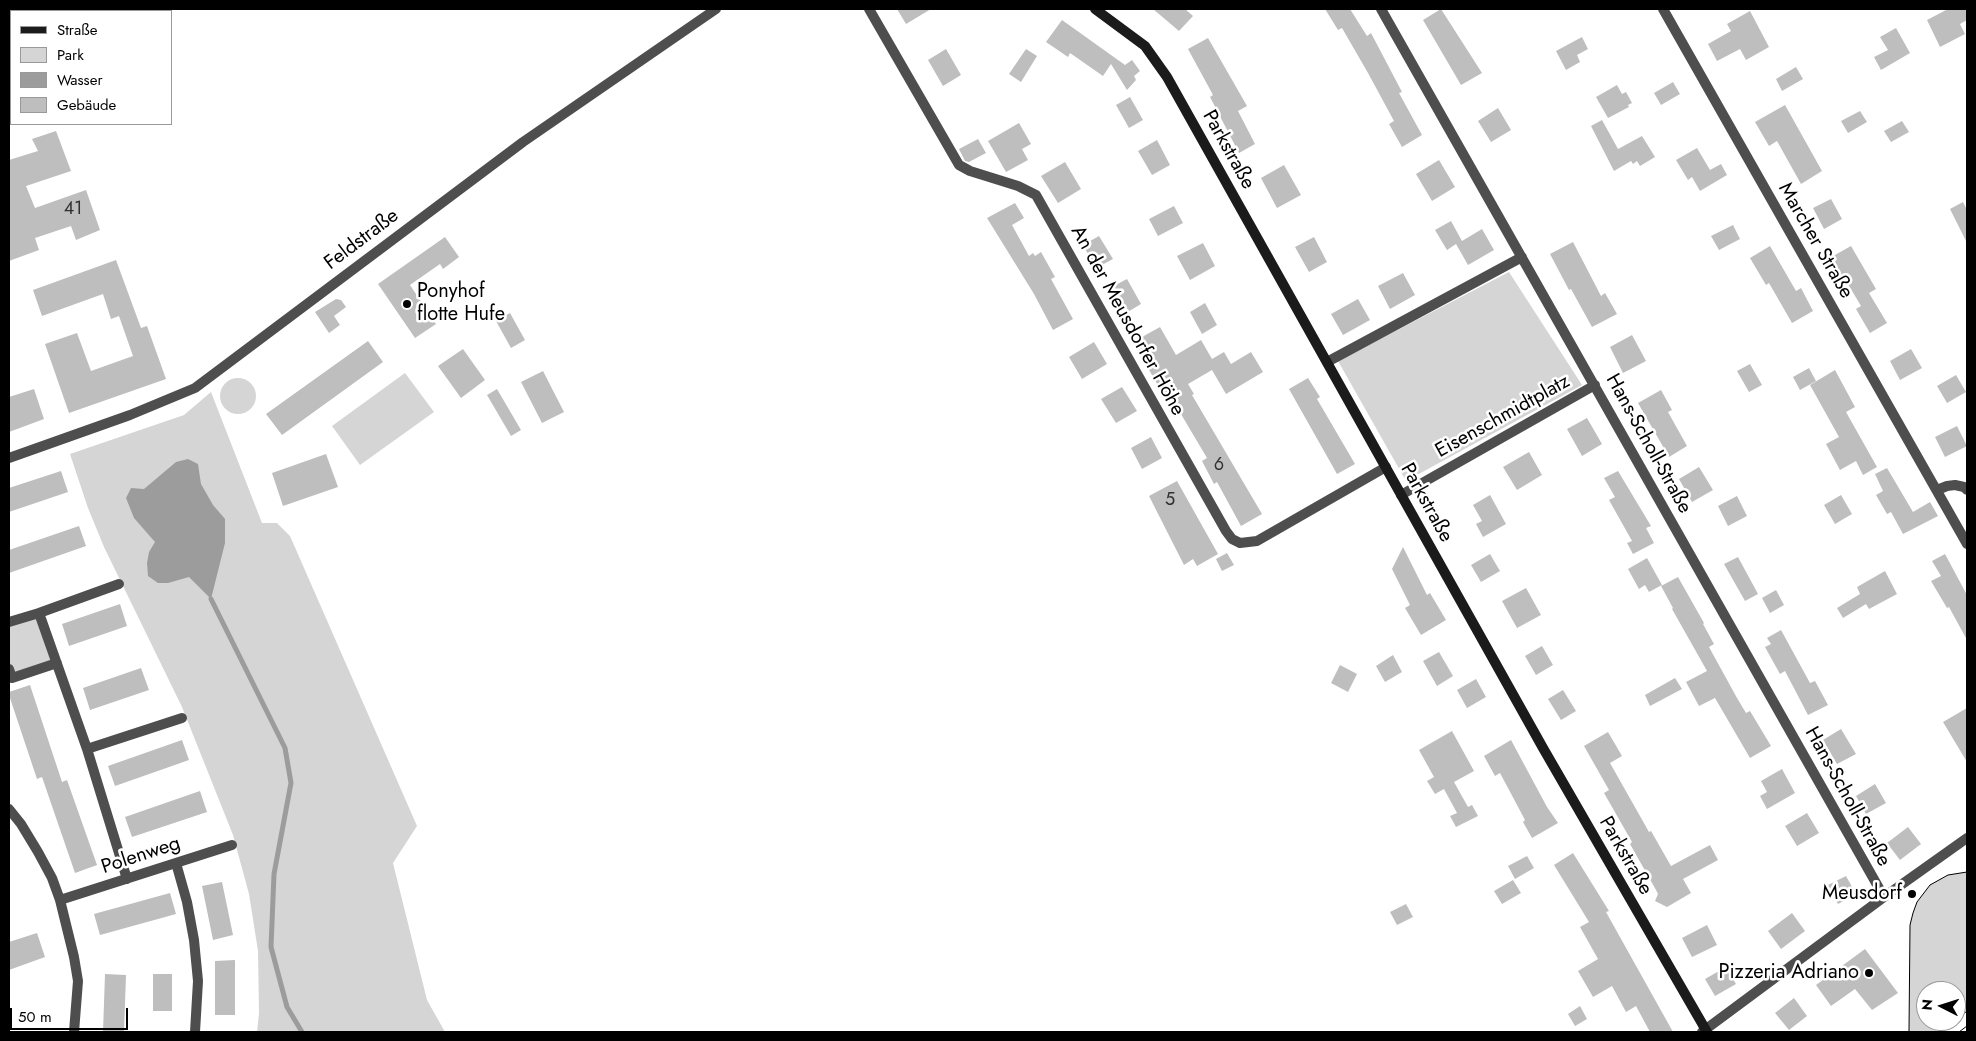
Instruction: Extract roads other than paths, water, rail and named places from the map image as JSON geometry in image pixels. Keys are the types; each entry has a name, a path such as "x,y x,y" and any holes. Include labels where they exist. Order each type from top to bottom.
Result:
{"street":[{"name":"Feldstraße","path":"9,458 113,421 195,388 523,142 716,9"},
{"name":"An der Meusdorfer Höhe","path":"869,9 959,164 970,170 1018,186 1036,195 1232,539 1240,543 1257,541 1386,467"},
{"name":"Parkstraße","path":"1095,9 1145,46 1157,61 1705,1032"},
{"name":"Hans-Scholl-Straße","path":"1380,9 1884,897"},
{"name":"Marcher Straße","path":"1663,9 1967,544"},
{"path":"1327,362 1522,257"},
{"name":"Eisenschmidtplatz","path":"1401,495 1595,385"},
{"path":"1937,490 1947,486 1955,486 1964,487 1967,490"},
{"path":"9,622 119,584"},
{"path":"39,613 86,749 127,879"},
{"path":"9,670 12,678 57,664"},
{"path":"86,749 182,718"},
{"path":"9,809 21,824 38,852 52,878 60,900 78,982 74,1032"},
{"path":"1705,1032 1884,897 1967,838"},
{"name":"Polenweg","path":"60,900 232,845"},
{"path":"176,863 187,902 194,940 198,981 195,1032"}],"water":[{"path":"188,459 198,464 201,484 213,505 225,519 225,543 211,599 189,577 168,583 158,583 148,576 147,563 149,552 155,542 134,518 126,498 131,488 144,489 176,462"}],"waterway":[{"path":"211,599 285,748 291,783 274,874 271,947 287,1007 302,1032"}],"tram line":[{"path":"1909,1032 1910,925 1913,913 1917,902 1930,885 1948,875 1967,872"},
{"path":"1959,1032 1967,1026"}],"place":[{"name":"Ponyhof flotte Hufe","path":"407,304"},
{"name":"Meusdorf","path":"1912,894"},
{"name":"Pizzeria Adriano","path":"1869,973"}]}
